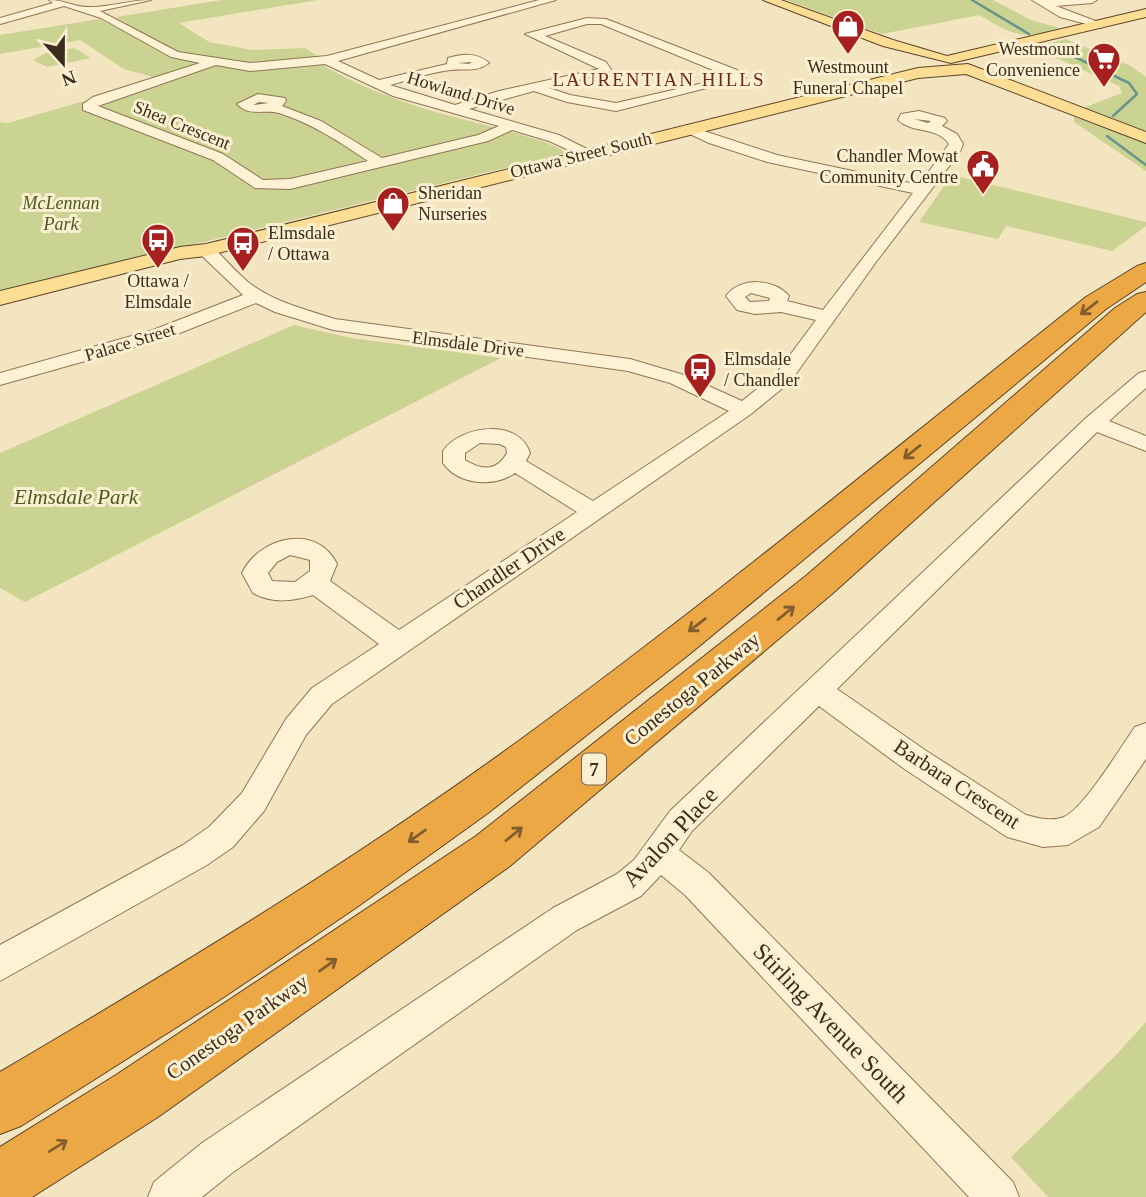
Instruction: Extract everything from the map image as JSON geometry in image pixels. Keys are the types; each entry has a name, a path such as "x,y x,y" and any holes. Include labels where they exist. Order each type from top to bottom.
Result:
{"highway":[{"name":"7","path":"0,1105 319,906 536,752 789,553 1096,303 1146,271"},
{"name":"Conestoga Parkway","path":"0,1182 138,1096 493,851 820,584 1125,314 1146,300"}],"main road":[{"path":"769,0 1146,138"},
{"path":"938,63 973,63 1009,49 1051,39 1054,35 1146,13"},
{"path":"938,63 973,63 1024,92"},
{"name":"Ottawa Street South","path":"0,298 180,253 206,250 913,74 938,63"},
{"name":"Ottawa Street South","path":"0,306 185,259 206,250"}],"street":[{"path":"87,10 146,0"},
{"path":"0,21 59,1 105,16 167,52 250,67 327,60 551,0"},
{"path":"1041,2 1092,0"},
{"path":"1041,2 1064,15 1101,25"},
{"path":"483,18 505,24"},
{"path":"535,87 567,99 616,107 740,78 602,20 587,21 536,35"},
{"path":"454,110 503,94 606,71 602,65 518,29"},
{"name":"Howland Drive","path":"327,60 377,84 454,110 554,138 586,154"},
{"name":"Shea Crescent","path":"214,62 98,100 88,107 218,157 260,185 290,184 483,138 511,126"},
{"path":"377,84 453,66"},
{"path":"272,107 343,138 379,162"},
{"name":"Chandler Drive","path":"0,964 195,855 221,837 253,802 296,727 312,705 333,687 744,410 783,378 826,317 953,152 956,144 948,134 933,126"},
{"path":"692,128 722,145 768,159 924,187"},
{"name":"Elmsdale Drive","path":"206,250 241,285 257,296 282,308 333,324 630,365 677,379 744,410"},
{"name":"Palace Street","path":"0,379 160,334 257,296"},
{"path":"778,305 826,317"},
{"name":"Avalon Place","path":"169,1197 217,1158 565,919 629,885 659,854 667,837 681,821 819,691 1094,423 1146,377"},
{"path":"1094,423 1146,444"},
{"path":"515,464 593,510"},
{"path":"316,583 397,643"},
{"name":"Barbara Crescent","path":"819,691 914,759 1018,827 1043,834 1068,831 1088,818 1146,735"},
{"name":"Stirling Avenue South","path":"659,854 697,884 998,1197"}],"green space":[{"name":"McLennan Park","path":"222,0 318,0 179,23 209,42 252,50 305,48 322,59 324,66 380,93 424,109 527,136 566,153 0,292 0,122 8,123 160,79 124,69 80,40 0,54 0,35 100,19 125,32 137,30 116,17"},
{"path":"786,0 993,0 1031,20 1063,29 1019,34 979,15 882,34"},
{"path":"1065,39 1131,66 1146,77 1146,131 1083,108 1122,93 1119,86 1034,48"},
{"path":"74,48 91,58 47,67 33,60 46,53"},
{"path":"1074,117 1146,143 1146,171 1074,122"},
{"path":"952,175 1146,222 1146,226 1112,251 1006,226 998,239 919,222"},
{"name":"Elmsdale Park","path":"294,325 351,338 501,358 25,602 0,588 0,453"},
{"path":"1146,1022 1146,1197 1048,1197 1011,1157 1115,1056"}],"waterway":[{"path":"972,0 1029,34"},
{"path":"1050,45 1129,83 1137,94 1113,116"},
{"path":"1107,136 1146,165"}],"place":[{"name":"Westmount Funeral Chapel","path":"848,56"},
{"name":"Westmount Convenience","path":"1104,89"},
{"name":"Chandler Mowat Community Centre","path":"983,196"},
{"name":"Sheridan Nurseries","path":"393,233"},
{"name":"Ottawa / Elmsdale","path":"158,270"},
{"name":"Elmsdale / Ottawa","path":"243,273"},
{"name":"Elmsdale / Chandler","path":"700,399"}],"district":[{"name":"LAURENTIAN HILLS","path":"659,79"}]}
